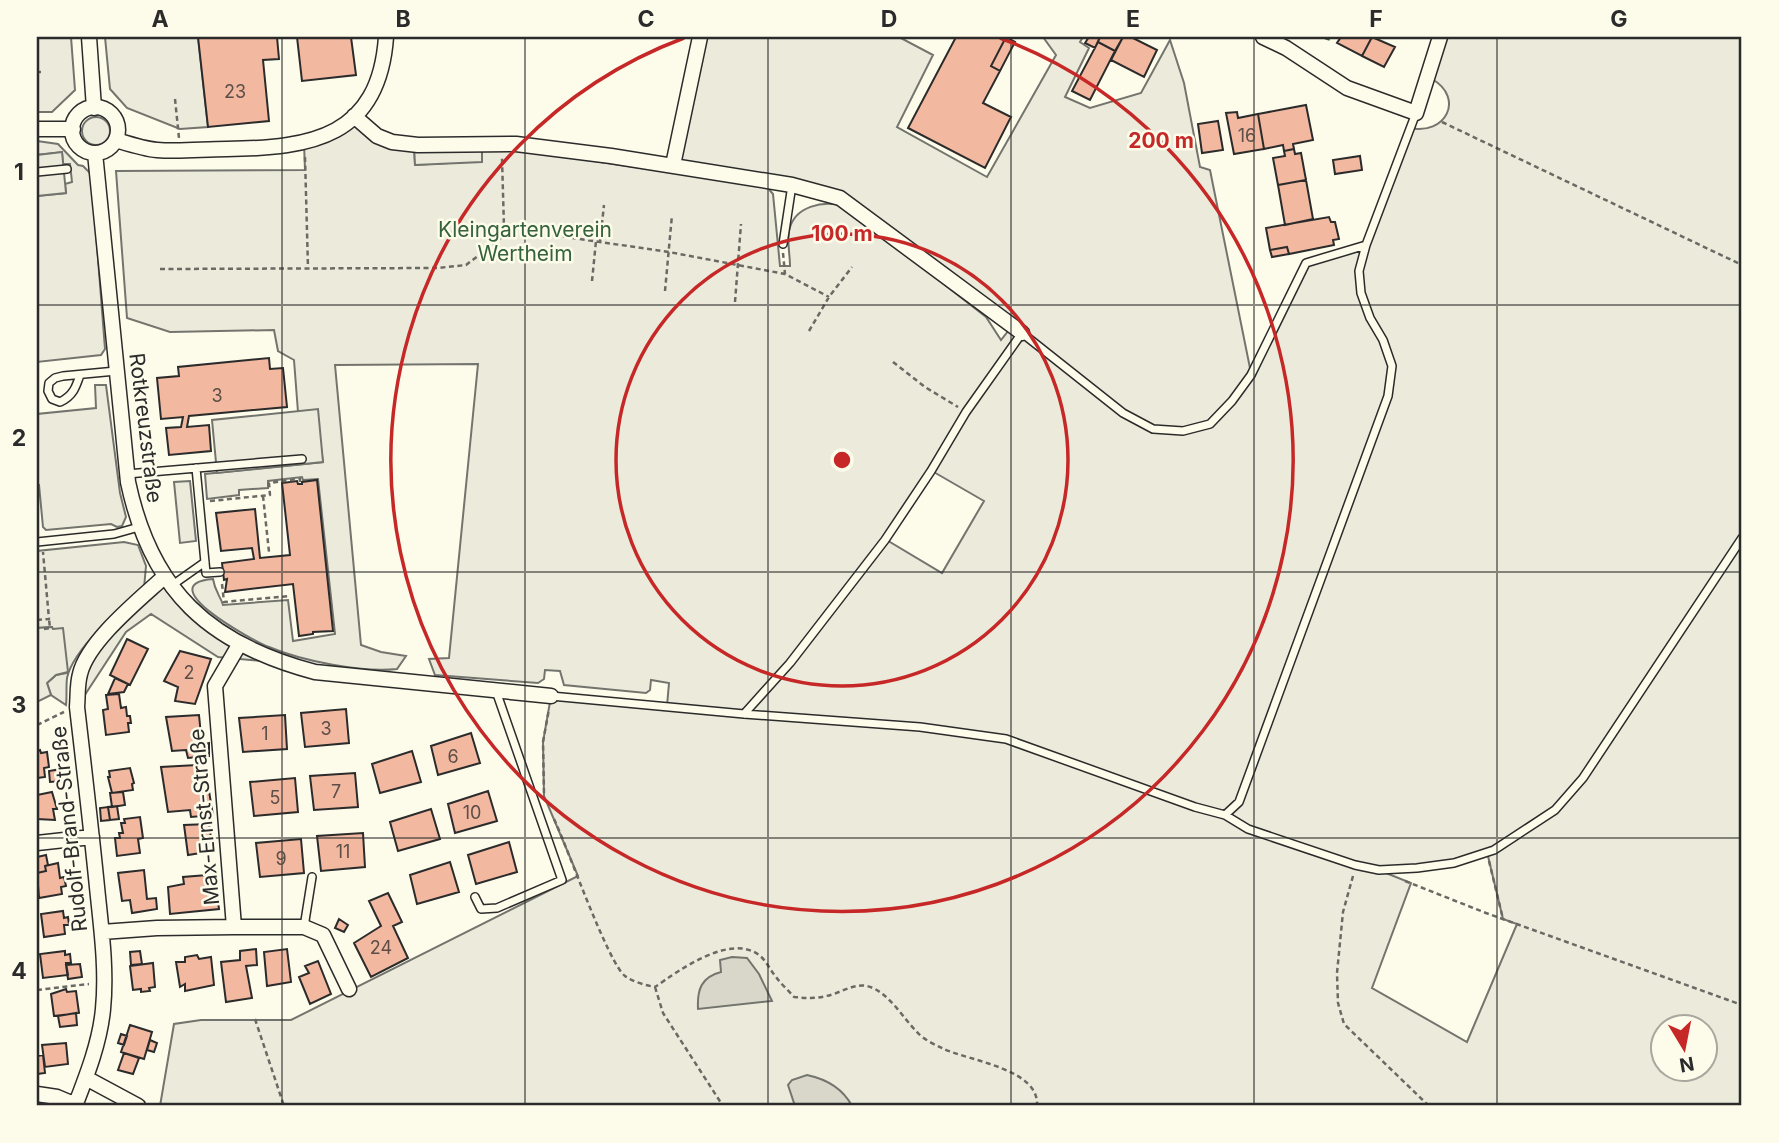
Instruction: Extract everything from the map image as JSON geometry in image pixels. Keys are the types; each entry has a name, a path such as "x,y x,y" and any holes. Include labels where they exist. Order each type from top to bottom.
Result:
{"street":[{"path":"89,37 94,107"},
{"path":"116,140 156,150 180,150 270,149 324,138 346,124 365,105 379,79 385,59 386,37"},
{"path":"673,165 700,37"},
{"path":"1263,37 1286,48 1347,88 1416,113 1440,37"},
{"path":"94,107 104,109 113,116 118,127 116,140 109,149 95,153 80,147 75,140 73,129 79,114 94,107"},
{"path":"354,116 377,136 392,142 418,145 502,144 673,165 792,185 840,198 1022,333"},
{"path":"37,129 73,129"},
{"name":"Rotkreuzstraße","path":"95,153 127,474 139,527 153,559 168,581 196,613 219,633 239,645 283,663 315,672 551,696"},
{"name":"Rudolf-Brand-Straße","path":"76,1106 99,1032 104,982 102,932 76,707 80,673 96,644 120,618 168,581"},
{"name":"Max-Ernst-Straße","path":"239,645 215,686 234,927 304,927"},
{"path":"37,843 92,836"},
{"path":"102,932 234,927"},
{"path":"304,927 323,935 349,989"},
{"path":"86,1078 138,1106"},
{"path":"37,1094 57,1097 76,1106"}],"lane":[{"path":"1225,815 1240,802 1388,396 1392,366 1383,340 1370,318 1359,271 1366,245 1416,113"},
{"path":"37,173 67,169"},
{"path":"783,244 792,185"},
{"path":"744,714 790,663 885,540 966,412 1022,333 1122,413 1153,429 1183,431 1201,427 1210,424 1232,401 1251,375 1306,263 1366,245"},
{"path":"80,375 69,398 60,402 52,399 48,391 49,383 55,378 80,375 116,371"},
{"path":"127,474 302,459"},
{"path":"196,468 206,573 220,572"},
{"path":"40,542 114,534 139,527"},
{"path":"551,696 920,727 1006,739 1195,807 1225,815 1248,829 1355,865 1379,870 1454,863 1487,852 1522,834 1555,810 1583,778 1742,538"},
{"path":"168,581 205,562"},
{"path":"475,897 481,909 497,908 562,880 496,690"},
{"path":"304,927 312,877"}],"path":[{"path":"176,99 180,150"},
{"path":"1442,121 1742,265"},
{"path":"304,143 308,268"},
{"path":"160,269 437,268 466,265 500,239 504,228 502,144"},
{"path":"592,281 604,205"},
{"path":"665,291 672,215"},
{"path":"736,302 741,224"},
{"path":"504,228 669,252 785,274 829,298"},
{"path":"783,244 785,274"},
{"path":"809,331 852,267"},
{"path":"893,362 925,387 966,412"},
{"path":"199,501 270,495 269,483 300,479 300,482"},
{"path":"263,496 269,552"},
{"path":"40,542 50,628 44,629"},
{"path":"220,572 224,602 289,596"},
{"path":"37,620 49,619"},
{"path":"544,796 543,742 551,696"},
{"path":"37,725 76,707"},
{"path":"549,808 610,952 623,975 655,987"},
{"path":"1487,852 1503,919"},
{"path":"1355,865 1343,912 1338,962 1338,1003 1344,1024 1429,1106"},
{"path":"1379,870 1503,919 1742,1005"},
{"path":"655,987 682,968 726,949 746,950 759,955 794,997 809,999 828,996 863,985 877,989 919,1035 944,1049 1015,1073 1029,1084 1038,1098 1037,1106"},
{"path":"37,990 104,982"},
{"path":"655,987 663,1013 723,1106"},
{"path":"255,1019 284,1106"}],"green space":[{"path":"37,37 71,37 75,90 52,112 37,112"},
{"name":"Kleingartenverein Wertheim","path":"700,37 899,37 933,55 897,127 987,177 1056,55 1043,37 1083,37 1080,42 1089,48 1065,97 1090,108 1141,93 1170,40 1184,83 1200,167 1210,170 1251,373 1306,263 1366,245 1409,128 1433,126 1447,114 1448,96 1432,79 1440,37 1742,37 1742,1106 160,1106 174,1024 201,1020 291,1020 578,876 544,796 543,742 551,696 667,706 669,683 651,680 650,690 646,693 564,685 560,671 545,670 544,679 538,683 435,675 429,659 449,658 478,364 335,365 361,645 406,656 397,669 350,667 283,652 244,635 198,601 192,591 196,583 213,579 223,605 288,600 293,641 335,634 318,479 303,480 302,477 268,481 268,488 239,490 239,495 207,499 205,474 323,462 316,410 298,412 294,360 278,351 274,330 170,332 127,318 116,171 305,170 304,143 354,116 378,136 414,145 415,165 482,161 482,148 533,152 767,187 773,194 780,266 790,266 789,231 797,216 810,207 819,205 844,206 986,317 1001,340 1012,326 840,198 678,166","holes":["932,471 984,501 942,573 885,539","1487,852 1503,919 1517,924 1467,1042 1372,988 1411,883 1381,871 1454,863"]},
{"path":"96,117 106,121 110,131 106,141 96,145 86,141 82,131 86,121"},
{"path":"37,141 58,144 78,165 90,173 105,349 101,355 37,362 37,196 66,193 65,184 72,182 70,164 63,164 62,152 37,155"},
{"path":"95,385 106,385 120,493 126,517 122,526 117,527 111,524 46,530 43,527 37,484 37,414 96,408"},
{"path":"124,542 138,545 146,566 144,588 100,629 78,654 67,678 66,705 51,695 47,683 56,675 67,673 52,627 37,628 37,551"},
{"path":"164,577 196,613 283,663 218,657 151,614 126,632 77,707 96,644"}],"shaded area":[{"path":"105,37 198,37 208,127 180,129 127,108 110,89"},
{"path":"414,145 482,148 482,162 415,165"},
{"path":"62,152 66,193 37,196 37,155"},
{"path":"318,409 323,462 217,473 212,420"},
{"path":"190,481 196,541 180,543 174,482"},
{"path":"37,628 63,628 68,672 56,675 47,683 51,695 37,702"},
{"path":"732,957 747,958 759,974 772,1001 698,1009 698,996 702,985 709,977 721,972 720,960"},
{"path":"807,1075 833,1086 852,1106 795,1106 788,1085 792,1080"}],"building":[{"path":"198,37 277,37 279,59 263,60 269,121 208,127"},
{"path":"297,37 351,37 356,75 302,81"},
{"path":"956,37 1006,37 991,66 1000,71 983,103 1011,117 985,168 908,128"},
{"path":"1006,37 1015,42 1000,71 991,66"},
{"path":"1089,37 1100,37 1095,48 1085,43"},
{"path":"1100,37 1123,37 1115,51 1098,42"},
{"path":"1123,37 1131,37 1157,50 1144,77 1111,60"},
{"path":"1341,37 1372,37 1362,56 1337,43"},
{"path":"1372,37 1395,47 1384,67 1362,56"},
{"path":"1098,42 1115,51 1090,100 1072,91"},
{"path":"1306,105 1313,140 1293,144 1294,149 1284,151 1283,145 1264,149 1258,114"},
{"path":"1237,112 1238,118 1258,114 1264,149 1234,154 1226,113"},
{"path":"1218,121 1223,150 1202,153 1198,124"},
{"path":"1294,149 1295,154 1301,153 1306,180 1278,185 1273,158 1285,156 1284,151"},
{"path":"1360,156 1362,170 1335,174 1333,160"},
{"path":"1306,180 1313,219 1285,225 1278,185"},
{"path":"1329,217 1331,222 1335,222 1339,239 1333,240 1334,245 1289,254 1287,247 1270,250 1266,228"},
{"path":"1287,247 1289,254 1272,257 1270,250"},
{"path":"269,358 270,369 283,368 287,407 189,416 187,427 209,425 211,451 169,455 166,428 181,427 183,417 161,419 157,378 179,376 178,367"},
{"path":"317,480 333,631 299,636 293,584 225,592 227,579 224,580 222,563 254,559 252,548 221,551 216,513 255,509 260,558 290,555 282,483 297,481 302,484"},
{"path":"127,639 148,649 130,685 110,675"},
{"path":"180,651 211,659 195,704 175,701 178,687 164,681"},
{"path":"115,678 128,684 124,692 108,694"},
{"path":"119,694 121,708 126,707 127,716 130,716 129,732 106,735 103,710 108,709 106,695"},
{"path":"346,709 349,743 305,747 301,713"},
{"path":"199,715 202,745 209,743 209,756 188,758 186,750 172,751 166,717"},
{"path":"285,715 287,749 243,752 239,718"},
{"path":"471,733 480,763 438,775 431,746"},
{"path":"40,750 41,753 47,752 49,767 44,768 45,777 37,778 37,751"},
{"path":"412,751 421,782 380,793 372,764"},
{"path":"197,765 201,792 209,791 213,815 191,817 190,810 168,812 161,767"},
{"path":"130,768 133,790 112,793 109,771"},
{"path":"61,769 62,781 50,782 49,771"},
{"path":"355,773 358,807 314,810 310,776"},
{"path":"295,778 298,812 254,816 250,782"},
{"path":"488,791 497,821 455,833 448,804"},
{"path":"52,792 57,809 53,809 55,820 37,819 37,795"},
{"path":"123,792 125,805 112,807 110,793"},
{"path":"117,806 119,819 110,820 108,807"},
{"path":"108,807 110,820 101,821 100,808"},
{"path":"431,809 440,839 398,851 390,822"},
{"path":"140,817 143,838 138,839 140,853 117,856 115,838 120,838 119,833 123,833 121,823 125,823 124,819"},
{"path":"209,824 213,851 188,855 184,825"},
{"path":"363,833 365,867 321,871 317,836"},
{"path":"301,839 304,873 260,877 256,843"},
{"path":"509,842 517,872 476,884 468,855"},
{"path":"46,855 46,871 37,873 37,857"},
{"path":"450,862 459,892 417,904 410,875"},
{"path":"58,863 60,878 64,877 66,886 61,887 62,894 39,898 37,873 46,871 45,866"},
{"path":"144,870 147,899 156,898 157,909 132,913 130,900 122,901 118,873"},
{"path":"207,875 207,880 215,879 219,909 170,914 168,887 184,884 183,877"},
{"path":"388,893 402,922 393,926 408,958 371,977 354,943 381,926 369,901"},
{"path":"63,911 64,918 68,917 69,925 64,925 65,934 44,937 41,914"},
{"path":"339,919 348,925 344,932 335,928"},
{"path":"256,949 257,965 246,966 252,998 226,1002 221,962 240,960 240,951"},
{"path":"287,949 291,982 267,986 264,952"},
{"path":"65,951 65,955 70,954 71,963 66,963 68,975 43,978 40,954"},
{"path":"140,951 142,964 131,965 130,952"},
{"path":"197,955 199,959 211,957 214,985 185,991 185,984 180,987 176,962 185,962 185,957"},
{"path":"318,961 331,994 310,1004 299,977 309,973 305,966"},
{"path":"153,963 155,987 149,988 150,991 133,990 130,966"},
{"path":"80,964 82,977 68,979 66,965"},
{"path":"66,989 67,992 76,991 79,1013 54,1016 51,994"},
{"path":"76,1013 77,1025 60,1027 58,1016"},
{"path":"130,1025 152,1032 144,1059 121,1052"},
{"path":"121,1034 127,1036 124,1045 118,1043"},
{"path":"150,1040 157,1043 154,1052 147,1050"},
{"path":"66,1043 68,1064 45,1067 42,1045"},
{"path":"124,1053 139,1058 133,1074 118,1070"},
{"path":"43,1055 45,1073 37,1074 37,1056"}]}
